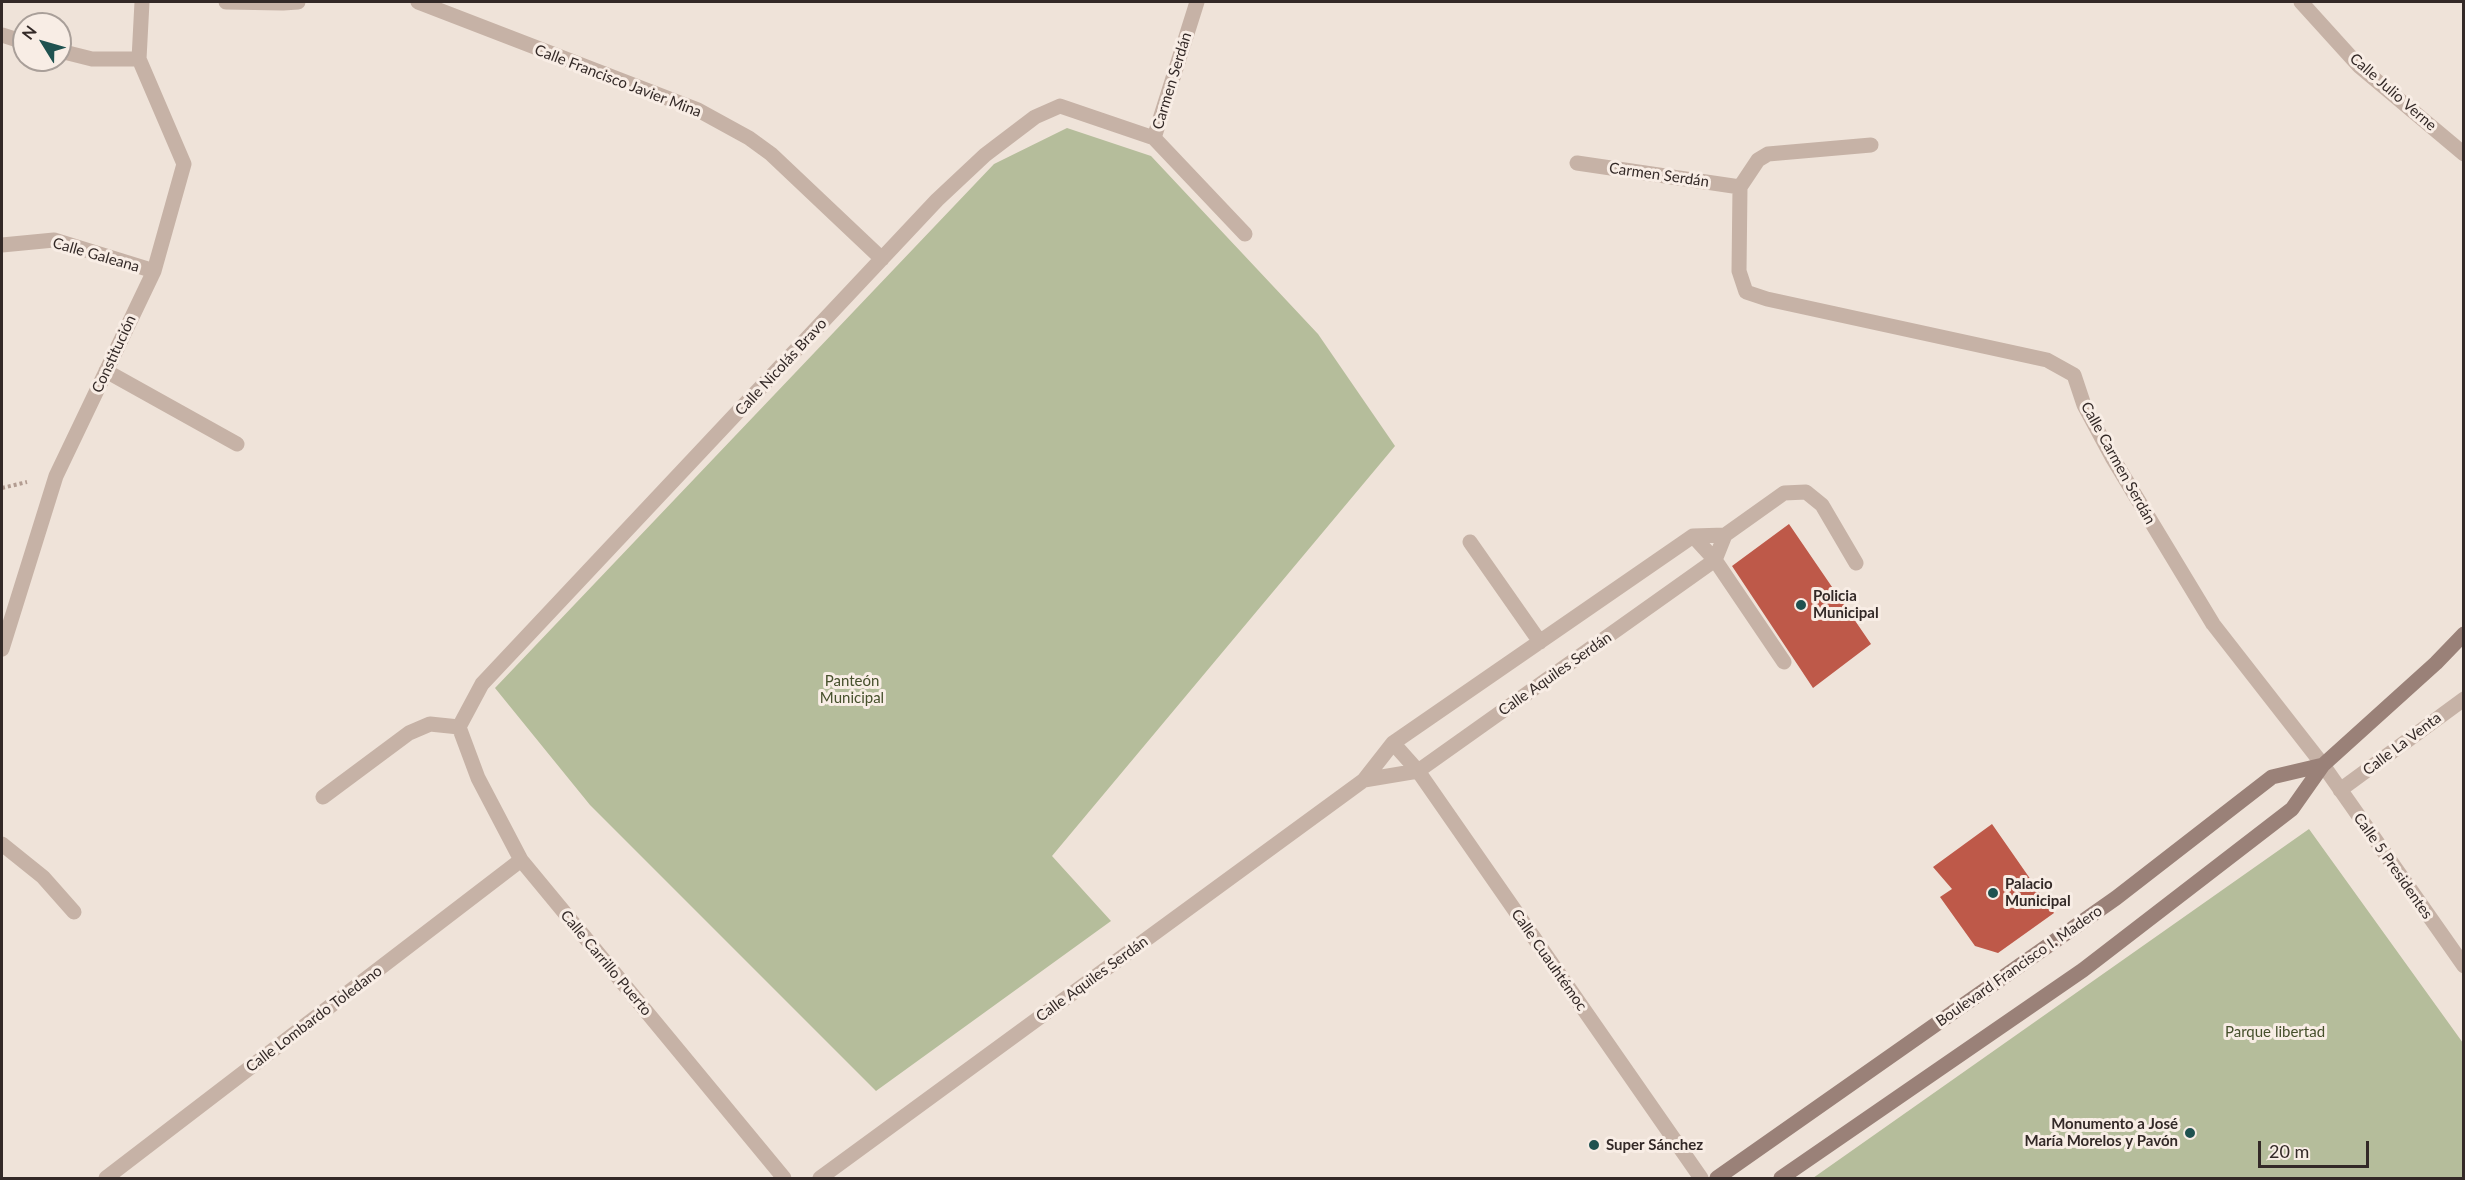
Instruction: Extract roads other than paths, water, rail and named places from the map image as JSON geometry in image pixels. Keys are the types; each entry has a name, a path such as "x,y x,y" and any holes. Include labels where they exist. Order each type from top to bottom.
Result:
{"street":[{"path":"72,54 92,58 139,59 142,2"},
{"path":"226,2 297,2"},
{"name":"Calle Francisco Javier Mina","path":"418,2 698,110 771,154 882,259"},
{"name":"Carmen Serdán","path":"1197,2 1154,138 1245,234"},
{"name":"Calle Julio Verne","path":"2301,2 2359,66 2463,154"},
{"name":"Constitución","path":"2,649 56,476 154,271 184,164 139,59"},
{"name":"Calle Nicolás Bravo","path":"459,727 482,684 937,200 985,155 1035,117 1060,106 1154,138"},
{"path":"1740,187 1758,160 1768,154 1871,145"},
{"name":"Carmen Serdán","path":"1577,163 1740,187"},
{"name":"Calle Carmen Serdán","path":"1740,187 1739,271 1746,292 1767,299 2047,360 2074,375 2084,405 2112,456 2213,624 2323,765"},
{"name":"Calle Galeana","path":"2,245 54,240 154,271"},
{"path":"106,371 237,444"},
{"path":"1715,560 1725,535 1784,493 1806,492 1822,505 1856,563"},
{"path":"1693,536 1725,535"},
{"path":"1693,536 1715,560 1784,662"},
{"name":"Calle Aquiles Serdán","path":"820,1179 1364,780 1393,743 1693,536"},
{"path":"1470,542 1540,642"},
{"name":"Calle Aquiles Serdán","path":"1364,780 1418,771 1715,560"},
{"name":"Boulevard Francisco I. Madero","path":"1781,1179 2083,970 2292,809 2323,765 2436,663 2463,634"},
{"name":"Calle La Venta","path":"2340,790 2463,699"},
{"path":"322,797 409,733 430,724 459,727"},
{"name":"Calle Carrillo Puerto","path":"459,727 478,778 521,860 784,1179"},
{"name":"Calle Cuauhtémoc","path":"1393,743 1418,771 1701,1179"},
{"name":"Boulevard Francisco I. Madero","path":"1718,1179 2116,898 2272,777 2323,765"},
{"name":"Calle 5 Presidentes","path":"2323,765 2463,966"},
{"path":"2,844 43,878 74,912"},
{"name":"Calle Lombardo Toledano","path":"106,1179 521,860"}],"place":[{"name":"Policia Municipal","path":"1801,605"},
{"name":"Palacio Municipal","path":"1993,893"},
{"name":"Monumento a José María Morelos y Pavón","path":"2190,1133"},
{"name":"Super Sánchez","path":"1594,1145"}],"park label":[{"name":"Panteón Municipal","path":"852,690"},
{"name":"Parque libertad","path":"2275,1032"}]}
